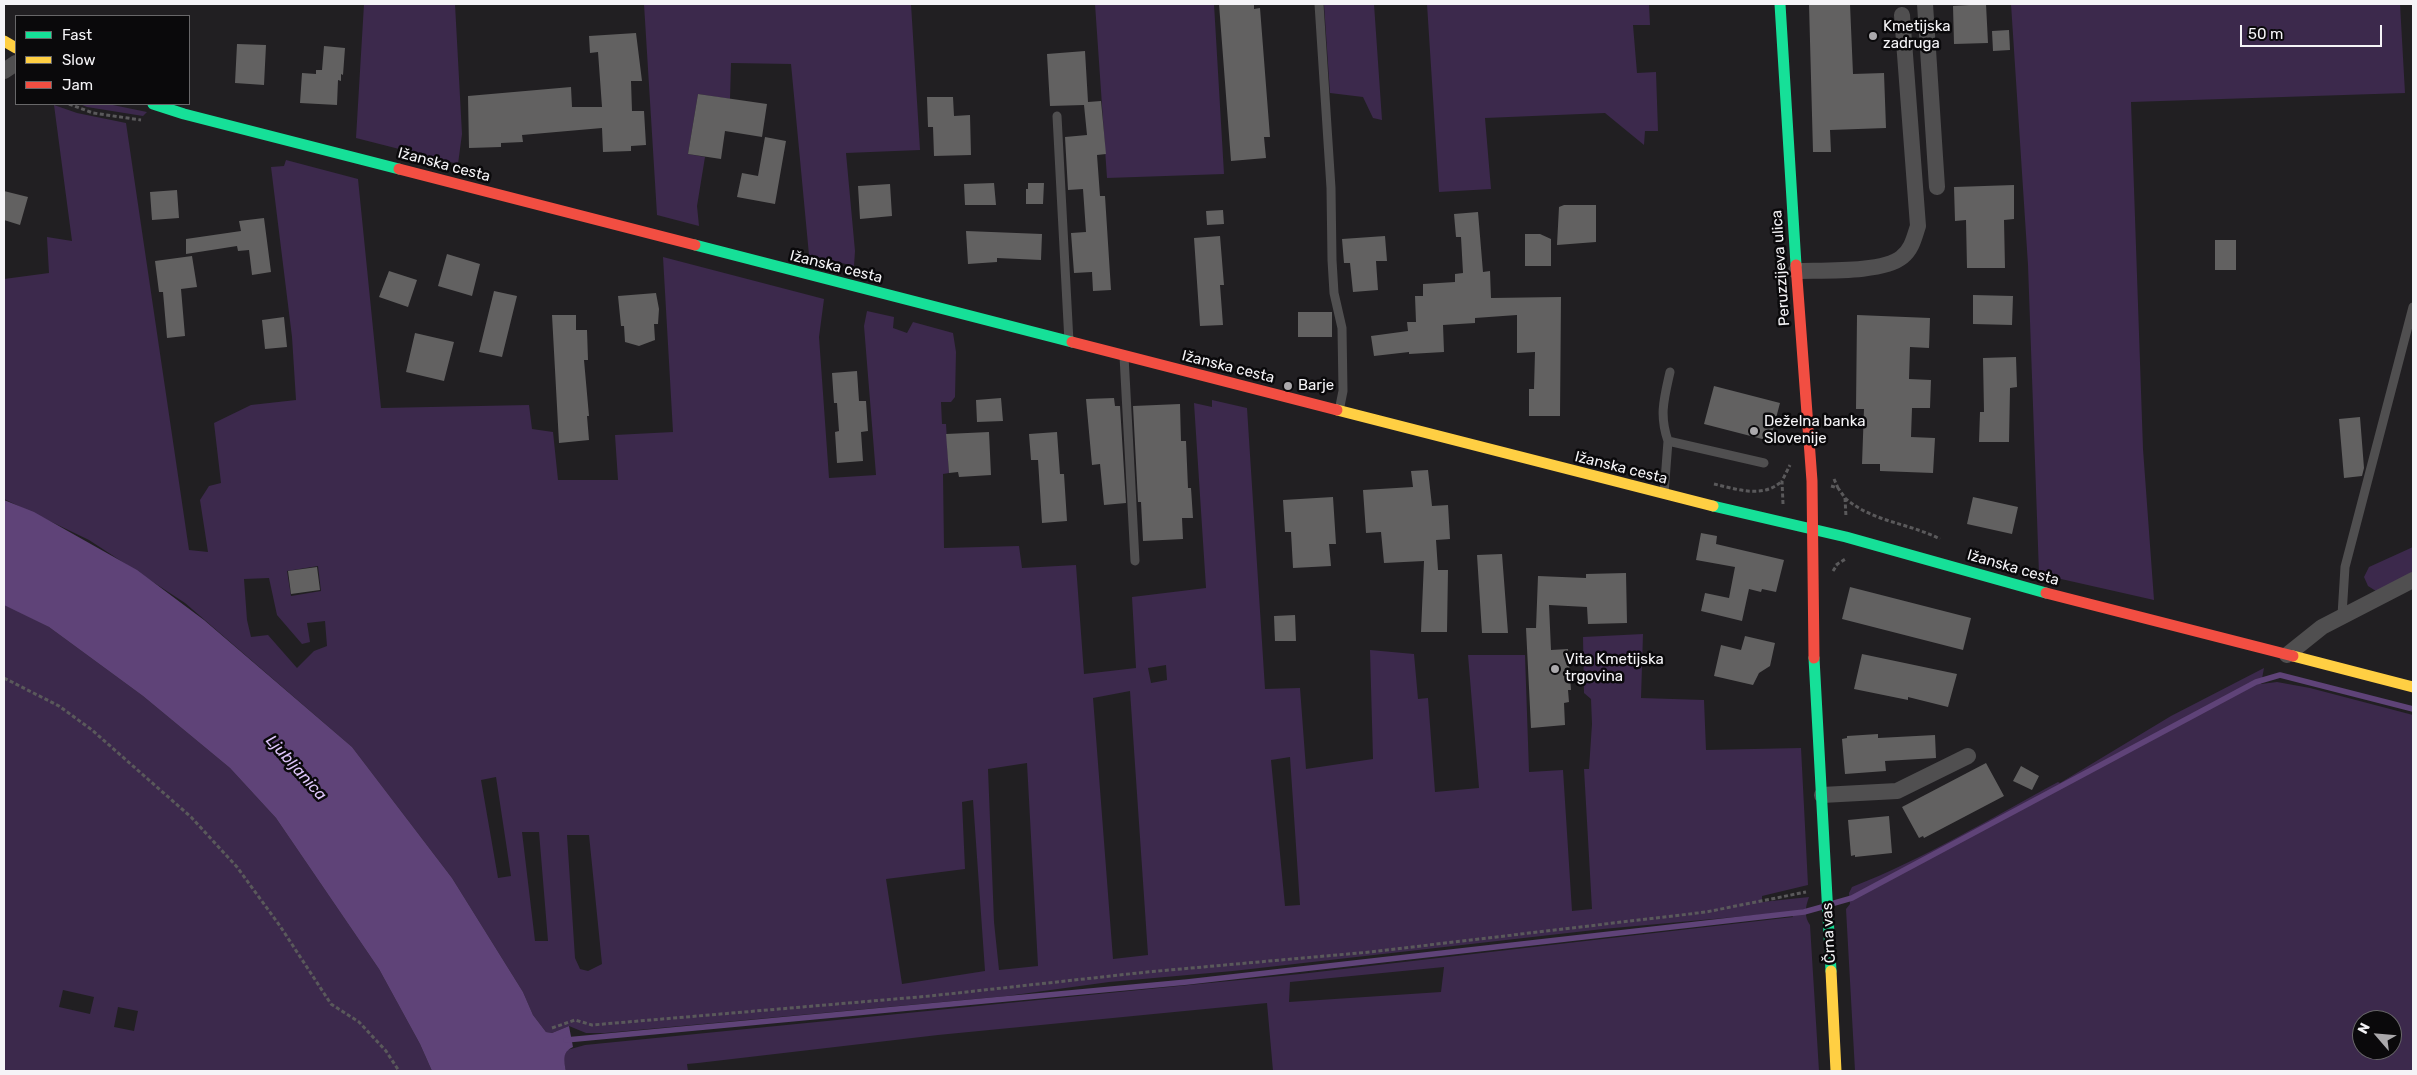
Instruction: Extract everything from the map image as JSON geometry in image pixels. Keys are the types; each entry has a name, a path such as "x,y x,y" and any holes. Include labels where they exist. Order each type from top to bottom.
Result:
{"main road":[{"name":"Peruzzijeva ulica","path":"1780,4 1814,530"},
{"path":"4,41 15,47"},
{"name":"Ižanska cesta","path":"155,105 184,114 1770,522 1814,530 1936,561 1995,580 2413,687"},
{"name":"Črna vas","path":"1814,530 1812,625 1836,1071"}],"street":[{"path":"1924,4 1937,187"},
{"path":"1796,271 1885,266 1902,257 1912,246 1918,226 1902,15"},
{"path":"4,71 15,64"},
{"path":"2287,654 2322,627 2342,615 2413,580"},
{"path":"1822,795 1897,791 1968,756"}],"lane":[{"path":"1319,4 1331,188 1334,293 1342,328 1343,391 1339,411"},
{"path":"1057,116 1069,342"},
{"path":"2342,615 2345,567 2413,307"},
{"path":"1124,356 1135,561"},
{"path":"1664,494 1668,441 1662,423 1662,408 1670,372"},
{"path":"1668,441 1764,462"}],"path":[{"path":"1783,491 1782,481 1786,475"},
{"path":"1829,486 1838,488 1845,498 1845,510"},
{"path":"1831,565 1837,565 1846,559 1846,554"},
{"path":"4,678 59,706 92,730 191,817 238,867 280,926 331,1004 359,1022 386,1051 399,1071"},
{"path":"552,1028 575,1020 592,1025 667,1019 930,996 1147,972 1370,952 1706,912 1812,891"}],"shaded area":[{"path":"364,4 455,4 462,134 458,164 356,138"},
{"path":"644,4 911,4 920,150 846,153 855,251 854,266 809,255 791,64 731,63 730,99 698,94 688,154 705,157 697,206 699,226 657,215"},
{"path":"1095,4 1214,4 1224,174 1107,178"},
{"path":"1324,4 1374,4 1382,120 1373,118 1363,97 1330,93"},
{"path":"1427,4 1649,4 1650,25 1633,25 1637,73 1656,72 1658,131 1645,131 1644,145 1605,113 1485,118 1491,189 1439,192"},
{"path":"2011,4 2400,4 2405,93 2131,102 2143,449 2154,600 2039,574 2028,265"},
{"path":"54,105 77,113 126,123 189,550 208,552 200,500 209,486 221,483 214,423 251,405 296,400 292,337 271,167 284,166 286,160 358,179 381,408 529,405 532,429 553,432 558,480 618,480 615,435 673,432 663,257 824,299 819,337 829,478 876,475 864,326 867,311 894,317 893,328 907,333 913,322 953,333 956,352 955,397 951,402 941,402 942,424 946,424 949,473 943,474 944,548 1019,546 1022,568 1076,565 1084,674 1136,668 1132,597 1206,588 1194,403 1212,407 1212,400 1247,408 1265,689 1300,688 1306,769 1373,759 1370,650 1414,654 1418,699 1428,698 1435,792 1479,788 1468,655 1525,655 1529,772 1563,770 1572,911 1592,909 1584,769 1589,769 1592,724 1591,699 1584,693 1583,637 1643,634 1641,698 1704,700 1706,750 1801,748 1808,885 1762,896 1762,902 1809,897 1806,912 1810,925 1819,1071 1273,1071 1267,1003 938,1035 687,1064 688,1071 566,1071 563,1058 567,1050 585,1045 1300,974 1793,917 1790,912 1603,929 1233,971 1109,982 1007,996 605,1033 586,1033 569,1026 552,1033 546,1032 533,1015 523,992 452,878 352,747 185,603 89,540 4,499 4,279 49,273 47,237 72,241","holes":["318,566 321,591 291,596 287,571","269,578 277,615 302,644 310,642 307,623 325,621 327,646 314,651 297,668 268,635 251,637 247,620 244,579","1166,665 1167,680 1151,683 1148,668","1130,691 1148,955 1113,959 1093,698","1290,757 1300,905 1285,906 1271,760","1027,763 1038,966 999,970 994,922 988,769","496,777 511,876 498,878 481,780","973,800 985,971 902,984 886,879 965,869 962,802","522,832 539,832 548,941 535,941","567,835 589,835 602,964 588,971 580,969 575,958","1444,967 1441,992 1289,1002 1290,982"]},
{"path":"82,105 113,105 147,112 143,116"},
{"path":"2413,547 2413,575 2376,591 2368,586 2364,577 2369,567"},
{"path":"4,604 49,627 143,696 230,768 276,818 379,969 420,1044 432,1071 4,1071","holes":["63,990 94,997 90,1014 59,1007","118,1007 138,1011 134,1031 114,1027"]},
{"path":"2264,668 2261,684 2277,682 2310,688 2413,715 2413,1071 1855,1071 1846,909 1850,904 1849,893 1852,887 1931,851 2058,782 2060,783 2171,716"}],"water":[{"name":"Ljubljanica","path":"4,500 34,512 137,570 204,620 352,747 452,878 523,992 533,1015 546,1032 552,1033 569,1026 573,1047 565,1054 566,1071 432,1071 420,1044 379,969 276,818 230,768 143,696 49,627 4,605"}],"building":[{"path":"1219,4 1254,4 1254,9 1260,8 1270,137 1264,137 1266,158 1231,161"},
{"path":"1809,4 1850,4 1853,74 1884,73 1886,128 1830,130 1831,152 1813,152"},
{"path":"1986,4 1988,43 1954,44 1953,6"},
{"path":"2009,30 2010,50 1993,51 1992,31"},
{"path":"636,33 642,81 631,81 632,111 644,111 646,145 631,146 631,151 603,152 602,128 522,135 523,142 501,143 501,147 469,148 468,96 571,87 572,107 602,107 598,52 590,53 589,36"},
{"path":"237,44 266,45 264,85 235,83"},
{"path":"324,46 345,48 343,75 341,74 341,81 338,80 337,105 300,103 302,73 316,74 316,70 322,70"},
{"path":"1085,51 1088,102 1101,101 1106,154 1097,155 1100,196 1105,196 1111,290 1093,291 1092,272 1074,273 1071,233 1086,232 1083,189 1068,190 1065,137 1087,135 1084,105 1050,106 1047,54"},
{"path":"698,94 767,104 762,137 725,131 721,159 688,154"},
{"path":"927,97 953,97 954,116 970,115 971,155 934,156 933,127 928,127"},
{"path":"765,137 786,141 775,204 737,197 742,173 758,176"},
{"path":"994,183 996,205 965,205 964,184"},
{"path":"1028,183 1044,183 1043,204 1026,204"},
{"path":"890,184 892,216 860,219 858,186"},
{"path":"2014,185 2014,219 2004,220 2005,268 1967,268 1966,220 1955,221 1954,187"},
{"path":"177,190 179,218 152,220 150,192"},
{"path":"4,191 28,197 20,225 4,220"},
{"path":"1564,205 1596,205 1596,242 1557,245 1559,207"},
{"path":"1223,210 1224,224 1207,225 1206,211"},
{"path":"1478,212 1483,272 1490,271 1491,298 1561,297 1560,416 1529,416 1529,389 1534,389 1535,352 1517,353 1517,315 1475,318 1475,323 1443,325 1444,352 1409,354 1409,352 1374,356 1371,336 1408,331 1407,322 1416,322 1415,296 1423,296 1423,284 1455,282 1455,274 1463,273 1461,237 1456,237 1454,214"},
{"path":"264,218 271,272 252,275 249,250 238,251 237,246 186,254 186,239 241,231 239,221"},
{"path":"966,231 1042,234 1041,260 997,258 997,262 968,264"},
{"path":"1525,234 1540,234 1551,239 1551,266 1525,266"},
{"path":"1220,236 1224,285 1220,285 1223,325 1200,326 1194,238"},
{"path":"1385,236 1387,261 1376,261 1378,290 1353,292 1350,263 1344,263 1342,239"},
{"path":"2215,240 2236,240 2236,270 2215,270"},
{"path":"447,254 480,264 472,296 438,286"},
{"path":"192,256 197,287 181,289 185,336 167,338 163,292 159,292 155,261"},
{"path":"389,271 417,280 408,307 379,297"},
{"path":"494,291 517,296 502,357 479,352"},
{"path":"656,293 659,309 658,324 654,324 655,340 639,346 625,342 624,326 621,326 618,296"},
{"path":"1973,295 2013,296 2012,325 1973,324"},
{"path":"1298,312 1332,312 1332,337 1298,337"},
{"path":"552,315 576,315 576,330 587,330 588,360 584,360 589,440 559,443"},
{"path":"1857,315 1930,318 1929,348 1910,347 1909,379 1931,380 1930,408 1912,408 1911,437 1935,438 1933,473 1880,471 1880,464 1862,464 1864,409 1856,409"},
{"path":"284,317 287,347 265,349 262,320"},
{"path":"415,333 454,342 444,381 406,372"},
{"path":"2016,357 2017,387 2010,388 2009,442 1979,442 1980,412 1984,412 1983,358"},
{"path":"857,371 859,401 866,401 868,431 861,432 863,461 837,463 835,432 839,431 837,403 834,403 832,373"},
{"path":"1714,386 1780,403 1770,441 1704,424"},
{"path":"1001,398 1003,421 977,422 976,400"},
{"path":"1114,398 1115,406 1120,406 1126,503 1104,505 1100,464 1092,465 1086,399"},
{"path":"1180,404 1181,441 1186,441 1188,488 1191,488 1193,518 1182,518 1183,539 1143,541 1141,502 1138,502 1133,406"},
{"path":"2360,417 2364,468 2362,476 2344,478 2339,419"},
{"path":"989,432 991,475 959,477 958,472 949,473 946,434"},
{"path":"1057,432 1060,474 1064,474 1067,521 1042,523 1038,460 1031,460 1029,434"},
{"path":"1428,470 1432,506 1448,505 1450,539 1436,540 1438,570 1448,570 1447,632 1421,632 1424,561 1384,563 1381,532 1366,533 1363,490 1413,487 1411,471"},
{"path":"1333,497 1336,544 1329,544 1331,566 1293,568 1291,532 1285,532 1283,500"},
{"path":"1973,497 2018,507 2012,534 1967,524"},
{"path":"1701,533 1717,536 1716,544 1784,560 1776,592 1762,589 1761,592 1749,589 1742,621 1701,611 1705,593 1729,598 1735,567 1696,560"},
{"path":"1502,554 1508,633 1482,633 1477,555"},
{"path":"317,567 320,590 291,594 288,571"},
{"path":"1626,573 1627,623 1588,624 1587,607 1549,605 1551,650 1568,649 1571,690 1568,690 1569,702 1564,703 1565,725 1531,728 1526,628 1536,628 1538,576 1586,578 1586,574"},
{"path":"1850,587 1971,618 1963,650 1842,619"},
{"path":"1295,615 1296,641 1275,641 1274,616"},
{"path":"1745,636 1775,643 1770,666 1759,673 1753,685 1714,676 1721,645 1741,650"},
{"path":"1862,654 1957,674 1948,707 1908,697 1908,700 1854,689"},
{"path":"1878,734 1878,738 1935,735 1936,758 1885,761 1886,771 1845,774 1842,739 1847,738 1847,736"},
{"path":"1986,763 2004,796 1924,838 1923,836 1919,838 1902,807"},
{"path":"2021,766 2039,776 2032,790 2013,781"},
{"path":"1889,816 1892,853 1851,856 1848,820"}],"waterway":[{"path":"1831,904 1852,898 2256,682 2280,675 2413,709"},
{"path":"566,1040 1187,982 1804,912 1822,907"}],"traffic: fast":[{"path":"1780,4 1796,265"},
{"path":"156,105 184,114 399,169"},
{"path":"695,245 1072,342"},
{"path":"1713,506 1846,537 2046,593"},
{"path":"1814,658 1831,971"}],"traffic: slow":[{"path":"4,41 15,47"},
{"path":"1337,410 1713,506"},
{"path":"2293,656 2413,687"},
{"path":"1831,971 1836,1071"}],"traffic: jam":[{"path":"399,169 695,245"},
{"path":"1796,265 1812,481 1814,658"},
{"path":"1072,342 1337,410"},
{"path":"2046,593 2293,656"}],"place":[{"name":"Kmetijska zadruga","path":"1873,36"},
{"name":"Barje","path":"1288,386"},
{"name":"Deželna banka Slovenije","path":"1754,431"},
{"name":"Vita Kmetijska trgovina","path":"1555,669"}]}
